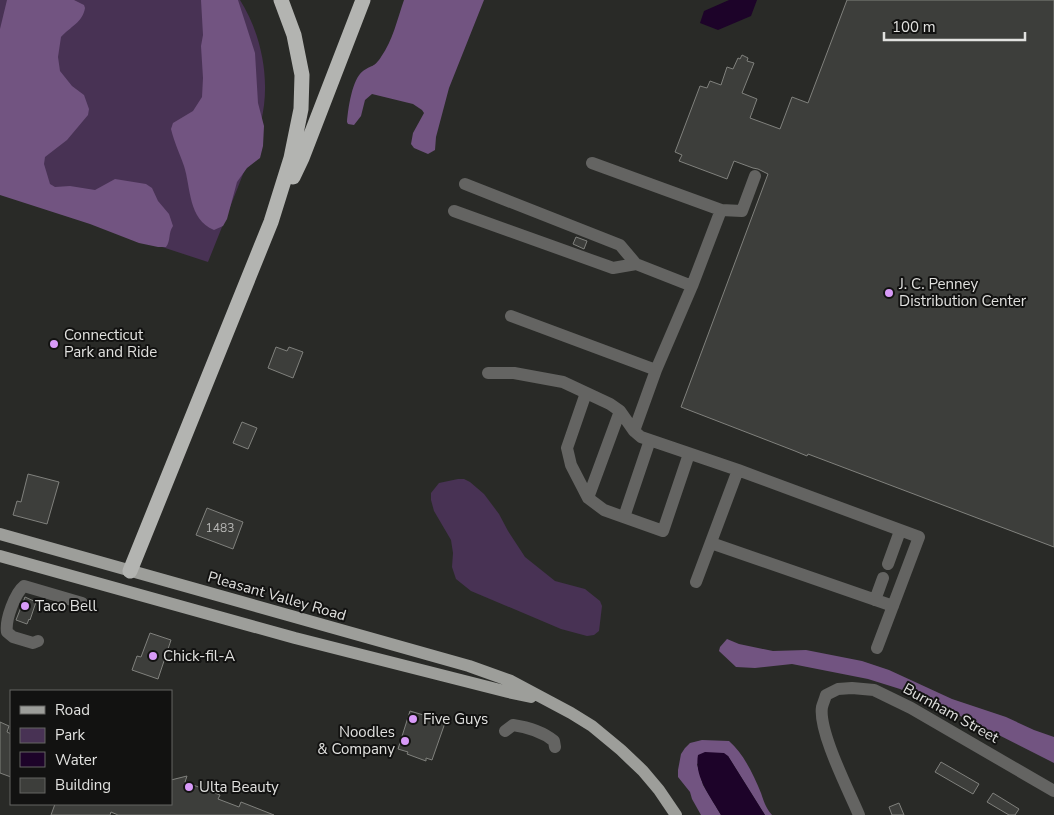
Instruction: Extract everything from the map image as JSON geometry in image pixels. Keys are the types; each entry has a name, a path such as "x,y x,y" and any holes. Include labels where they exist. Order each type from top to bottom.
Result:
{"highway":[{"path":"277,207 295,140 301,109 302,88 298,49 290,21 281,0"},
{"path":"130,571 277,207 302,158 364,0"}],"main road":[{"name":"Pleasant Valley Road","path":"0,534 469,666 511,681 575,716 617,746 652,781 676,815"},
{"name":"Pleasant Valley Road","path":"0,556 313,643 508,692 541,698"},
{"path":"123,590 130,571"},
{"path":"313,643 318,624"},
{"path":"327,646 332,628"}],"street":[{"path":"592,163 721,210 742,211 756,176"},
{"path":"465,184 620,245 636,264 692,286"},
{"path":"634,431 656,370 692,286 721,210"},
{"path":"454,211 613,268 636,264"},
{"path":"510,316 656,370"},
{"path":"488,373 514,373 563,382 610,404 620,411 634,431 641,437 738,470 919,538 877,648"},
{"path":"586,393 568,448 571,465 588,498 604,510 663,531 689,454"},
{"path":"588,498 620,411"},
{"path":"624,517 650,440"},
{"path":"696,582 738,470"},
{"path":"888,564 900,530"},
{"path":"711,543 893,606"},
{"path":"875,600 883,578"},
{"path":"38,641 33,643 13,637 6,632 18,591 24,586 82,603"},
{"name":"Burnham Street","path":"859,815 827,735 822,707 826,695 838,690 852,688 874,690 911,708 1054,791"},
{"path":"505,731 513,724 520,726 548,736 554,741 555,748"}],"green space":[{"path":"0,0 240,0 248,14 259,43 265,75 264,106 254,147 208,262 0,194"},
{"path":"458,479 470,482 484,494 499,514 525,557 555,581 585,589 600,601 602,606 599,631 594,635 587,636 561,629 471,591 456,579 452,567 453,553 451,540 434,511 431,493 439,483"}],"shaded area":[{"path":"7,0 74,0 84,5 85,8 79,21 61,37 58,57 60,71 72,86 84,95 89,109 88,115 67,140 45,157 44,164 50,184 55,187 70,186 95,190 115,179 146,184 152,188 158,201 169,214 173,226 166,247 139,243 90,224 0,195 0,29"},
{"path":"201,0 238,0 255,53 258,103 264,126 260,158 247,168 237,182 227,219 223,226 214,230 199,218 195,211 184,166 171,129 173,123 193,111 202,97 201,46 203,35"},
{"path":"404,0 484,0 449,88 436,137 435,150 428,154 414,148 411,144 413,133 424,113 413,104 372,94 365,100 361,116 354,125 347,122 351,95 356,81 363,71 376,63 389,44"},
{"path":"727,639 739,644 773,651 806,650 862,661 889,670 952,699 1006,717 1054,737 1054,763 969,720 900,689 868,679 792,664 755,668 736,667 719,651"},
{"path":"702,740 729,741 734,746 748,766 765,805 772,815 765,815 728,756 712,753 697,764 703,785 721,815 701,815 690,792 678,777 678,770 681,754 685,748 690,743"}],"water":[{"path":"729,0 757,0 751,16 718,30 700,23 704,11"},
{"path":"705,752 724,753 728,756 765,815 721,815 704,786 698,771 698,755"}],"building":[{"name":"J. C. Penney Distribution Center","path":"847,0 1054,0 1054,547 808,454 807,456 681,407 768,174 734,161 727,179 679,161 682,155 675,152 700,86 707,88 710,81 721,85 727,67 733,69 738,58 740,59 742,55 748,58 747,61 754,63 742,93 757,99 750,118 780,129 792,97 808,103"},
{"path":"576,237 587,241 584,249 573,244"},
{"path":"276,347 287,351 289,347 303,352 293,378 268,368"},
{"path":"242,422 257,428 248,449 233,443"},
{"path":"28,474 59,482 47,524 13,515 17,501 21,502"},
{"path":"207,508 243,522 233,549 196,535"},
{"name":"Taco Bell","path":"25,597 36,602 27,624 16,620"},
{"name":"Chick-fil-A","path":"150,633 171,640 158,679 132,670 137,656 141,657"},
{"path":"410,711 446,720 432,760 426,758 426,761 398,749"},
{"path":"0,722 9,726 7,732 10,734 10,777 0,773"},
{"path":"941,762 979,784 973,794 935,772"},
{"path":"187,776 185,782 220,795 218,799 239,807 241,802 274,815 118,815 111,812 110,815 51,815 55,805 172,805 172,780"},
{"path":"993,793 1019,809 1015,815 1009,815 987,802"},
{"path":"899,803 904,815 892,815 889,807"}],"place":[{"name":"J. C. Penney Distribution Center","path":"889,293"},
{"name":"Connecticut Park and Ride","path":"54,344"},
{"name":"Taco Bell","path":"25,606"},
{"name":"Chick-fil-A","path":"153,656"},
{"name":"Five Guys","path":"413,719"},
{"name":"Noodles & Company","path":"405,741"},
{"name":"Ulta Beauty","path":"189,787"}]}
